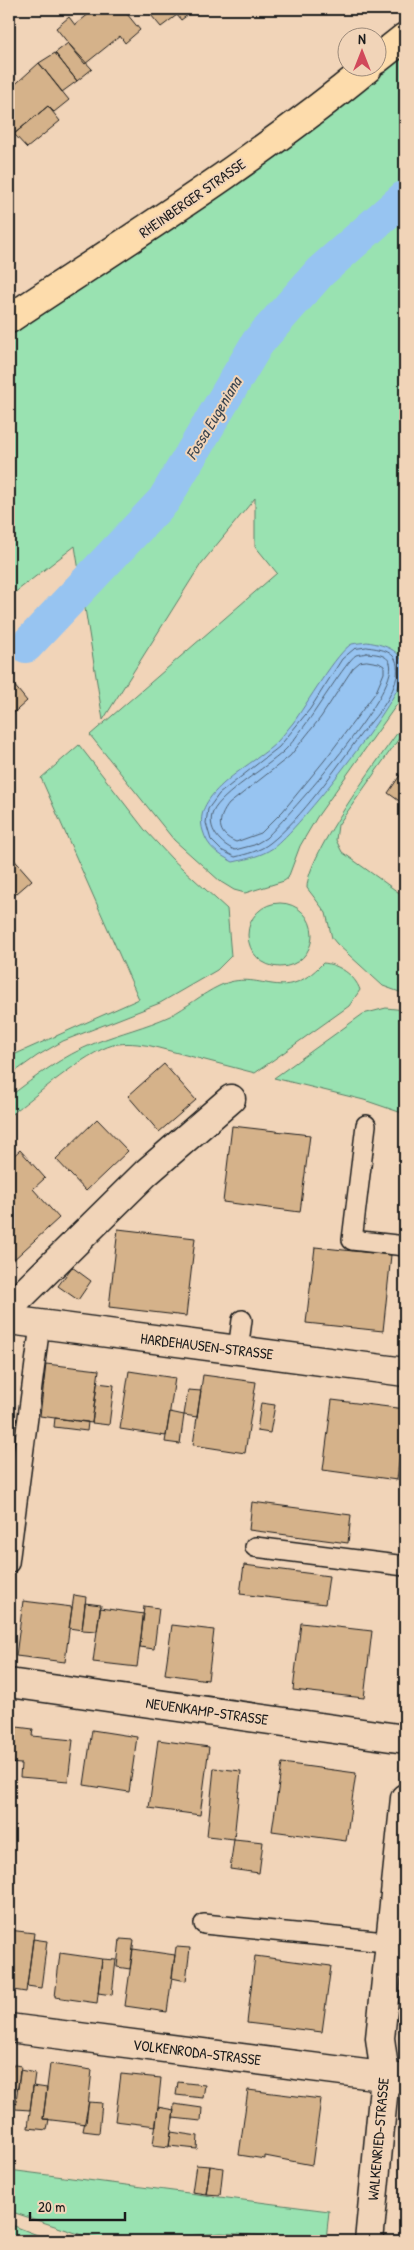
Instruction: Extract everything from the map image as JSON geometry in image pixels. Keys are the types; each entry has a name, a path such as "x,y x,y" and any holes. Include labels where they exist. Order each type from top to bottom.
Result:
{"main road":[{"path":"386,52 405,37"},
{"name":"RHEINBERGER STRASSE","path":"9,319 198,196 312,114 356,78"}],"street":[{"path":"9,1308 146,1173 231,1099"},
{"name":"HARDEHAUSEN-STRASSE","path":"9,1320 405,1372"},
{"name":"NEUENKAMP-STRASSE","path":"9,1683 405,1739"},
{"name":"WALKENRIED-STRASSE","path":"369,2241 395,2077 380,2038 397,1944 405,1798"},
{"name":"VOLKENRODA-STRASSE","path":"9,2028 395,2077"}],"lane":[{"path":"366,1125 352,1240 405,1246"},
{"path":"238,1350 242,1320"},
{"path":"9,1563 40,1325"},
{"path":"254,1547 405,1566"},
{"path":"204,1924 397,1944"}],"green space":[{"path":"405,36 405,693 317,817 300,846 288,878 284,881 245,893 234,890 221,882 174,840 90,735 277,573 255,546 255,498 201,564 103,720 75,546 9,597 9,319 346,78 386,78 386,50"},
{"path":"405,722 405,730 338,825 336,840 342,852 405,897 405,994 383,986 337,944 332,938 326,913 307,888 310,872 332,829 364,779"},
{"path":"79,745 145,830 172,859 227,909 231,956 217,970 160,1003 63,1041 37,1056 9,1076 9,1057 139,999 41,778"},
{"path":"280,903 298,909 306,917 312,935 306,953 298,961 280,967 262,961 254,953 248,935 254,917 262,909"},
{"path":"323,963 345,971 358,985 360,990 349,1006 255,1073 151,1046 118,1044 101,1050 74,1066 9,1116 9,1097 50,1067 83,1048 170,1016 219,986 234,981 247,980 283,985 295,983 308,976"},
{"path":"386,1008 405,1010 405,1114 364,1100 274,1078 363,1014"},
{"path":"9,2170 329,2211 326,2240 221,2233 127,2241 85,2236 9,2211"},
{"path":"9,2224 53,2241 9,2241"}],"water":[{"path":"367,642 388,647 394,651 402,660 403,675 397,690 366,737 324,793 286,837 273,848 259,855 233,862 218,853 208,842 203,831 202,817 206,804 226,781 276,743 293,723 330,667 346,648 352,644"}],"building":[{"path":"95,9 123,9 140,30 125,43 120,36 85,64 56,28 69,17 75,25"},
{"path":"146,9 172,9 177,15 161,27"},
{"path":"172,9 196,9 181,20"},
{"path":"68,43 92,69 77,81 55,53"},
{"path":"55,53 77,81 62,92 39,63"},
{"path":"39,63 69,100 54,112 48,106 14,134 9,127 9,90"},
{"path":"48,106 60,121 27,148 14,134"},
{"path":"9,679 27,701 9,717"},
{"path":"405,768 405,805 388,793"},
{"path":"9,856 32,880 9,900"},
{"path":"164,1064 196,1100 159,1132 128,1096"},
{"path":"97,1119 128,1151 86,1191 56,1159"},
{"path":"232,1126 310,1135 300,1212 223,1202"},
{"path":"20,1150 45,1178 33,1189 59,1218 11,1262 9,1260 9,1160"},
{"path":"118,1229 195,1238 186,1316 109,1307"},
{"path":"315,1247 391,1255 383,1331 306,1323"},
{"path":"72,1267 91,1281 78,1300 58,1286"},
{"path":"46,1364 99,1370 92,1423 40,1416"},
{"path":"129,1371 175,1378 166,1436 120,1429"},
{"path":"203,1375 256,1382 245,1453 193,1445"},
{"path":"97,1383 114,1385 109,1425 92,1423"},
{"path":"188,1390 201,1391 197,1417 184,1415"},
{"path":"332,1400 405,1409 397,1480 323,1470"},
{"path":"261,1403 275,1405 270,1433 257,1431"},
{"path":"170,1412 184,1415 180,1444 165,1442"},
{"path":"9,1415 20,1425 9,1437"},
{"path":"55,1418 88,1422 87,1431 54,1427"},
{"path":"252,1502 351,1515 348,1543 249,1530"},
{"path":"244,1565 329,1576 325,1604 240,1594"},
{"path":"74,1595 86,1597 82,1630 69,1628"},
{"path":"23,1601 72,1607 65,1662 16,1656"},
{"path":"85,1603 101,1605 97,1631 82,1630"},
{"path":"144,1606 159,1608 154,1649 140,1647"},
{"path":"100,1608 144,1614 137,1667 93,1662"},
{"path":"301,1623 372,1631 364,1698 293,1690"},
{"path":"172,1625 214,1630 208,1680 165,1674"},
{"path":"9,1726 33,1729 32,1736 73,1740 68,1781 20,1777 21,1764 9,1763"},
{"path":"92,1730 137,1737 129,1792 84,1785"},
{"path":"158,1740 209,1747 200,1815 149,1808"},
{"path":"282,1763 356,1773 346,1841 272,1831"},
{"path":"214,1768 241,1771 234,1839 207,1836"},
{"path":"234,1839 263,1842 259,1873 230,1869"},
{"path":"9,1930 34,1933 26,1992 13,1990 12,1993 9,1992"},
{"path":"33,1939 47,1941 41,1988 27,1986"},
{"path":"120,1939 134,1940 130,1969 117,1967"},
{"path":"176,1947 190,1948 186,1981 172,1978"},
{"path":"133,1949 175,1955 167,2012 125,2006"},
{"path":"60,1953 102,1959 97,2003 55,1997"},
{"path":"255,1956 331,1966 322,2032 247,2023"},
{"path":"102,1959 116,1960 112,1995 98,1993"},
{"path":"9,2064 21,2066 18,2089 10,2088 9,2095"},
{"path":"50,2064 92,2070 86,2124 43,2119"},
{"path":"20,2070 35,2073 30,2110 15,2109"},
{"path":"121,2074 161,2078 156,2126 115,2121"},
{"path":"178,2082 205,2085 203,2098 176,2095"},
{"path":"33,2086 47,2088 43,2119 49,2119 47,2130 28,2128"},
{"path":"248,2090 321,2099 312,2165 265,2156 265,2159 239,2155"},
{"path":"89,2102 102,2103 99,2133 83,2131"},
{"path":"174,2104 202,2108 201,2121 173,2118"},
{"path":"158,2107 174,2110 169,2147 153,2145"},
{"path":"171,2132 198,2136 197,2149 169,2146"},
{"path":"196,2165 210,2166 206,2194 192,2192"},
{"path":"210,2166 223,2168 220,2195 206,2194"}],"waterway":[{"name":"Fossa Eugeniana","path":"26,646 164,500 258,342 320,272 405,197"}]}
